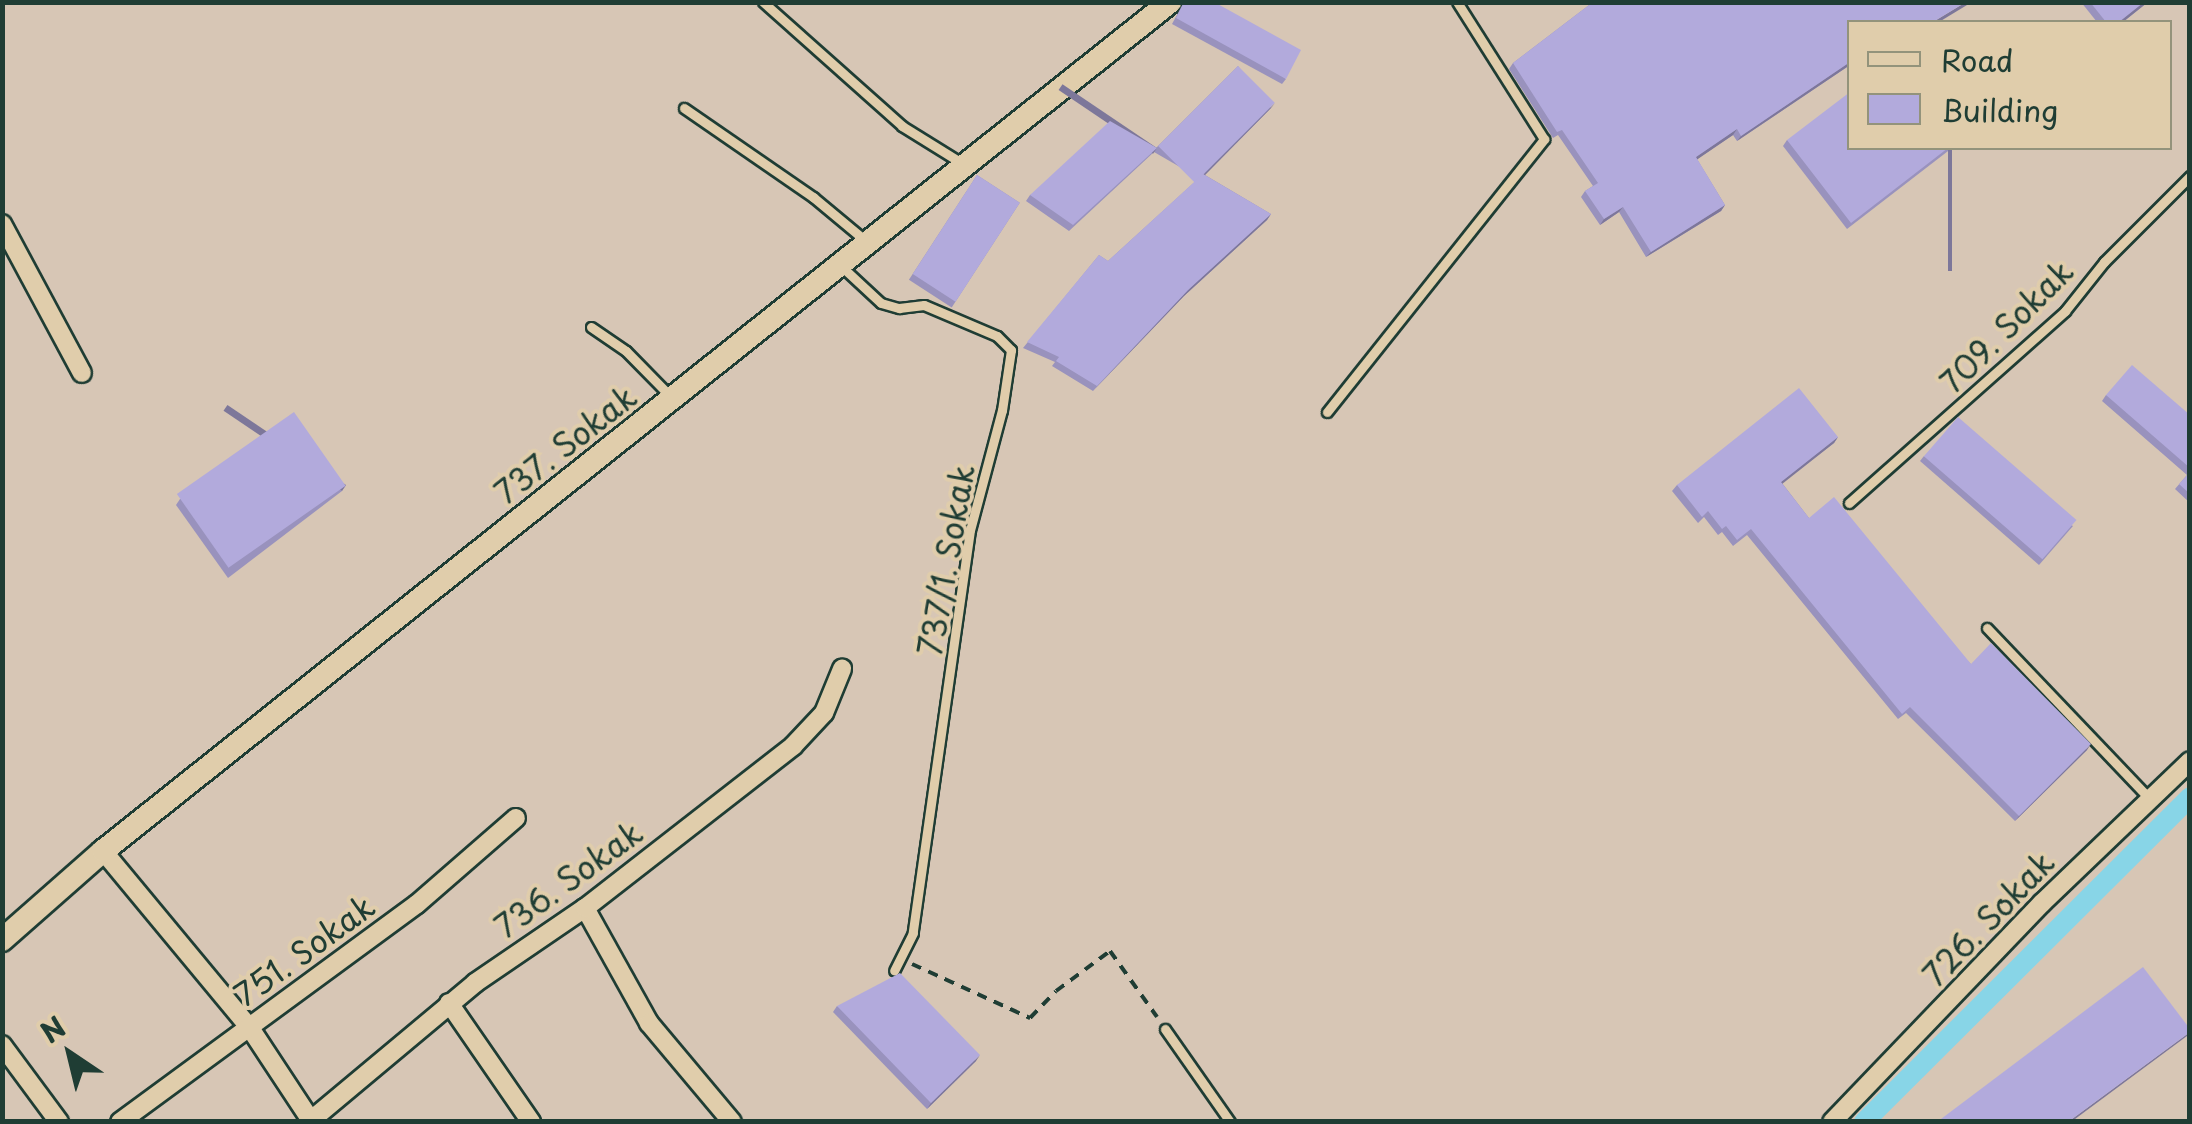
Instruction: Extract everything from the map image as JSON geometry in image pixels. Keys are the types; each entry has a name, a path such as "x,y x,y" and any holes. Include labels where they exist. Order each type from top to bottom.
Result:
{"street":[{"name":"737. Sokak","path":"2,940 104,852 1170,2"},
{"path":"2,224 82,373"},
{"name":"736. Sokak","path":"311,1121 449,1003 584,908 793,746 824,714 842,669"},
{"name":"726. Sokak","path":"1832,1122 2042,904 2190,760"},
{"name":"751. Sokak","path":"120,1122 417,904 516,818"},
{"path":"104,852 250,1028 311,1121"},
{"path":"584,908 650,1022 732,1122"},
{"path":"449,1003 530,1122"},
{"path":"2,1045 59,1122"}],"lane":[{"path":"763,2 902,126 968,166"},
{"path":"1327,412 1544,139 1457,2"},
{"path":"684,108 813,196 870,244"},
{"name":"709. Sokak","path":"1849,504 2065,312 2104,262 2190,176"},
{"name":"737/1. Sokak","path":"841,266 880,303 899,308 924,305 997,336 1012,350 1002,410 970,530 913,933 894,971"},
{"path":"591,327 626,351 674,400"},
{"path":"1987,628 2150,799"},
{"path":"1165,1029 1230,1122"}],"path":[{"path":"900,959 1030,1018 1056,991 1110,950 1165,1029"}],"building":[{"path":"1184,2 1214,2 1301,50 1286,79 1176,18"},
{"path":"1593,2 1966,2 1936,20 1847,20 1847,64 1741,136 1737,129 1696,157 1725,205 1651,252 1623,207 1604,219 1585,191 1598,183 1562,130 1557,132 1513,63"},
{"path":"2090,2 2144,2 2122,20 2104,20"},
{"path":"1238,66 1275,103 1195,183 1158,146"},
{"path":"1847,94 1847,150 1945,150 1851,223 1787,140"},
{"path":"1110,121 1157,148 1073,225 1030,195"},
{"path":"1203,174 1271,214 1188,290 1097,386 1056,361 1059,357 1027,342 1099,255 1108,261"},
{"path":"977,175 1020,203 956,302 913,274"},
{"path":"2132,365 2190,415 2190,468 2106,395"},
{"path":"1799,388 1838,437 1781,482 1809,518 1834,497 1971,664 1991,643 2091,744 2019,816 1910,707 1902,714 1751,529 1737,540 1708,511 1702,517 1677,485"},
{"path":"294,412 346,486 228,568 177,494"},
{"path":"1958,417 2076,520 2042,559 1924,456"},
{"path":"2190,472 2190,494 2179,484"},
{"path":"2143,967 2190,1032 2068,1122 1937,1122"},
{"path":"900,973 980,1055 931,1103 837,1006"}],"waterway":[{"path":"1864,1122 2190,797"}]}
